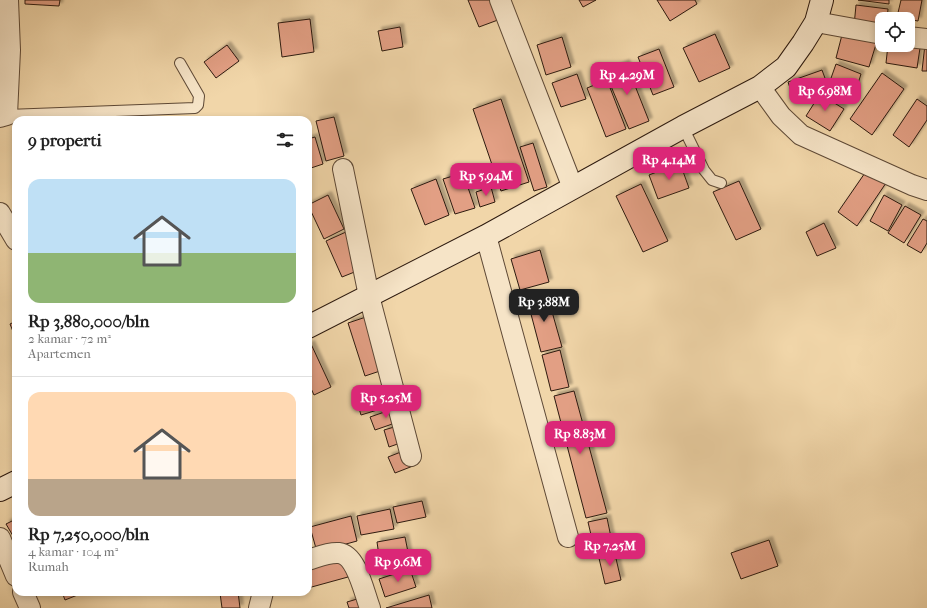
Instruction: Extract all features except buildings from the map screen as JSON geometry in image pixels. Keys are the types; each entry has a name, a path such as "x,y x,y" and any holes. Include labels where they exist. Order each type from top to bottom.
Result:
{"street":[{"path":"4,116 10,50 8,0"},
{"path":"500,0 573,188"},
{"path":"312,325 486,236 683,127 760,87 786,67 803,44 816,22 822,0"},
{"path":"816,22 875,33"},
{"path":"915,38 927,39"},
{"path":"760,87 781,116 801,134 912,185 927,190"},
{"path":"343,169 370,296 411,456"},
{"path":"0,213 12,233"},
{"path":"486,236 568,537"},
{"path":"0,490 12,484"},
{"path":"0,538 12,566"},
{"path":"312,559 328,554 341,554 348,556 356,568 370,608"},
{"path":"25,596 30,608"},
{"path":"259,608 262,596"}],"lane":[{"path":"4,116 195,108 198,105 199,96 180,63"},
{"path":"683,127 704,170 712,180 721,183"}]}
